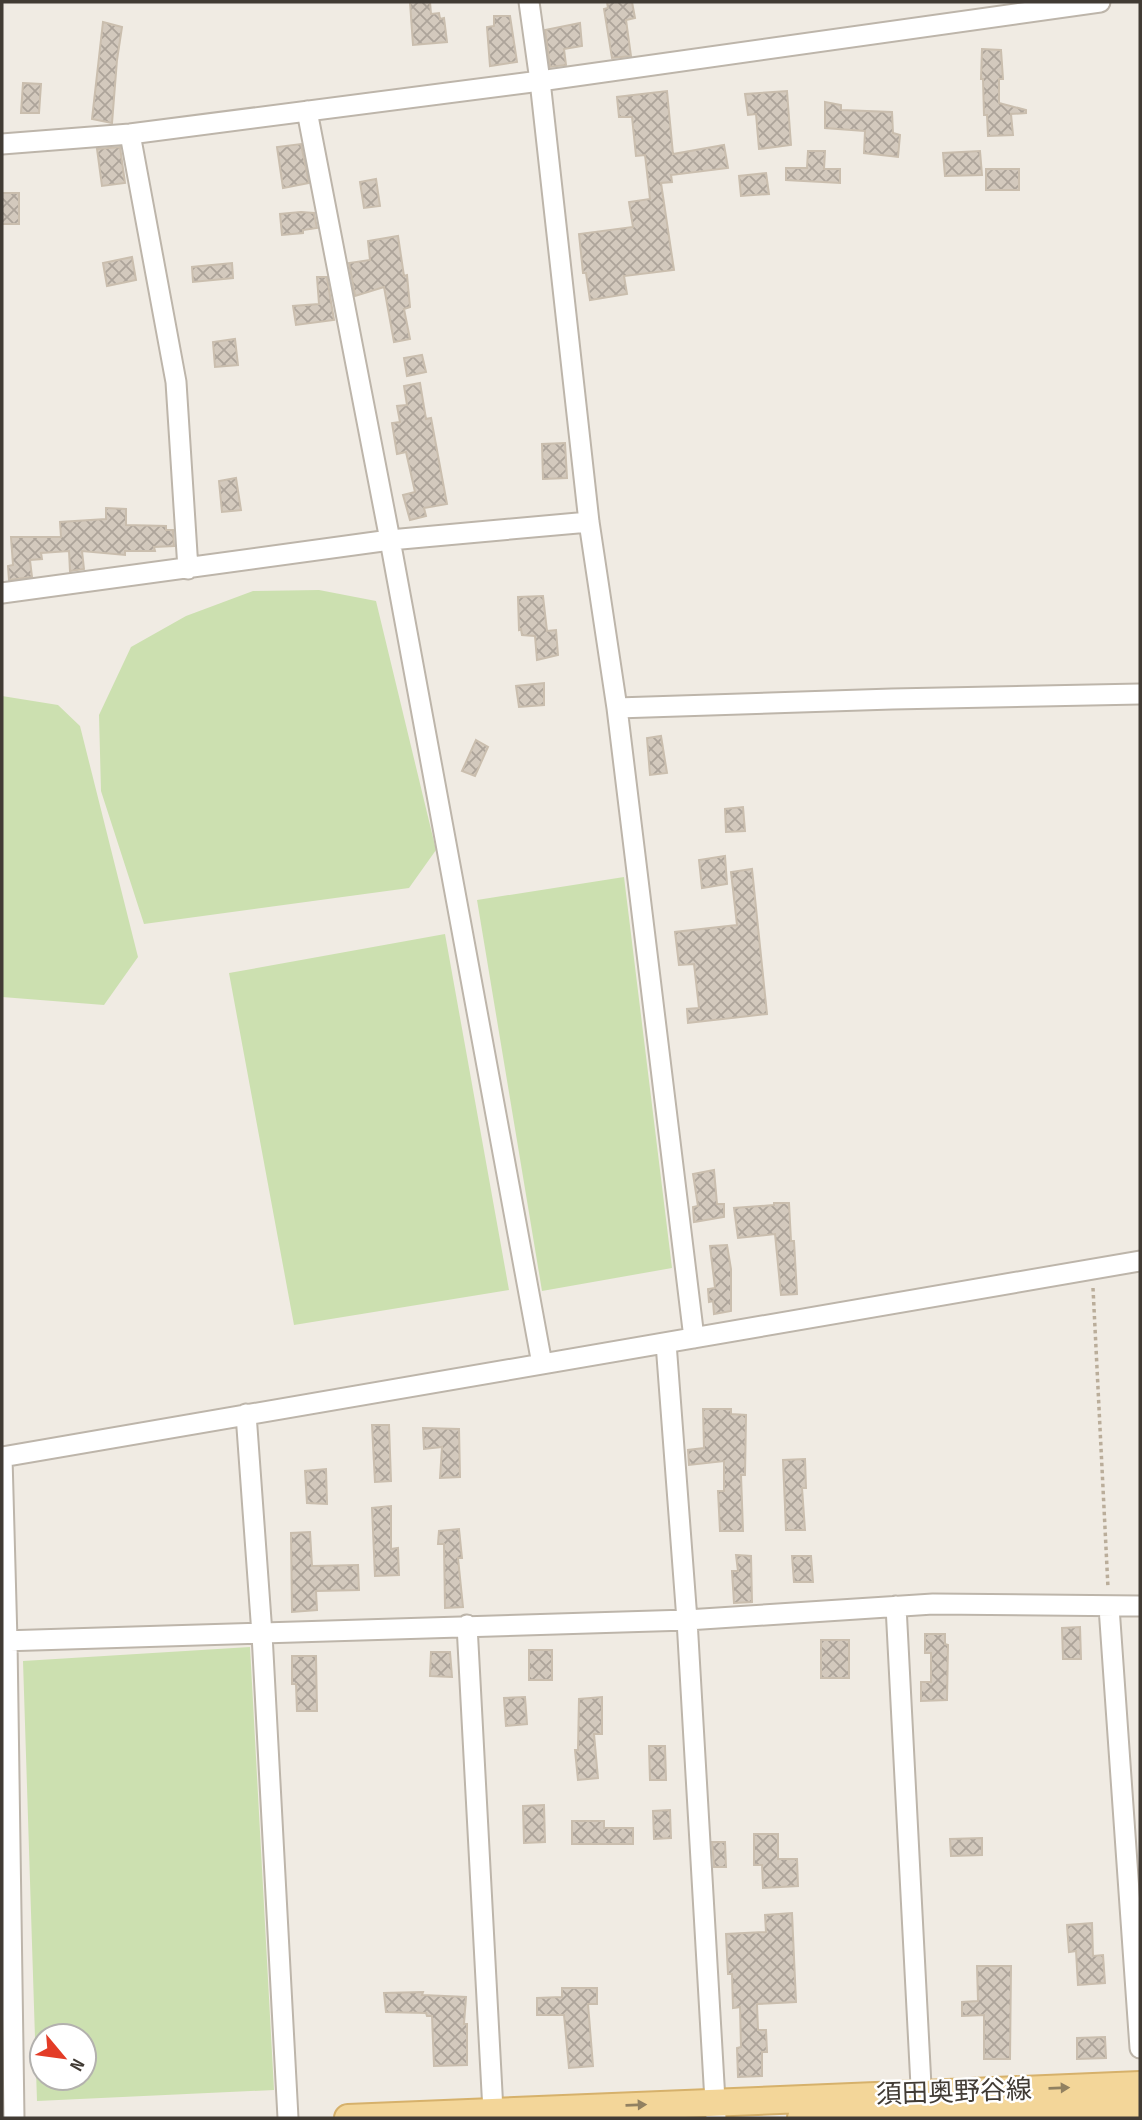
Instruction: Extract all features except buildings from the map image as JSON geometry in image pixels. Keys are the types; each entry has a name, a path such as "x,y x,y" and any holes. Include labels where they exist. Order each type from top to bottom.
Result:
{"main road":[{"name":"須田奥野谷線","path":"801,2118 922,2104 1140,2085"},
{"name":"須田奥野谷線","path":"348,2118 494,2111 715,2110 922,2104 1140,2105"}],"street":[{"path":"528,2 540,81 589,522 617,708 694,1338"},
{"path":"2,144 130,134 540,81 1100,2"},
{"path":"307,111 390,540 542,1364"},
{"path":"130,134 176,382 188,569"},
{"path":"2,593 390,540 589,522"},
{"path":"617,708 1140,694"},
{"path":"14,2118 2,1457 1140,1261"},
{"path":"666,1343 687,1620 715,2110"},
{"path":"246,1414 262,1634 288,2118"},
{"path":"5,1641 687,1620 933,1604 1140,1606"},
{"path":"896,1606 922,2104"},
{"path":"1110,1607 1140,2048"},
{"path":"467,1625 494,2111"}],"path":[{"path":"1092,1270 1110,1607"}],"green space":[{"path":"319,590 376,601 436,850 409,888 144,924 101,791 99,715 131,647 186,616 253,591"},
{"path":"2,696 58,705 80,726 138,957 104,1005 2,997"},
{"path":"624,877 672,1268 542,1291 477,900"},
{"path":"445,934 509,1290 294,1325 229,973"},
{"path":"250,1647 274,2090 37,2101 37,2092 98,2092 98,2022 34,2022 23,1661"}]}
